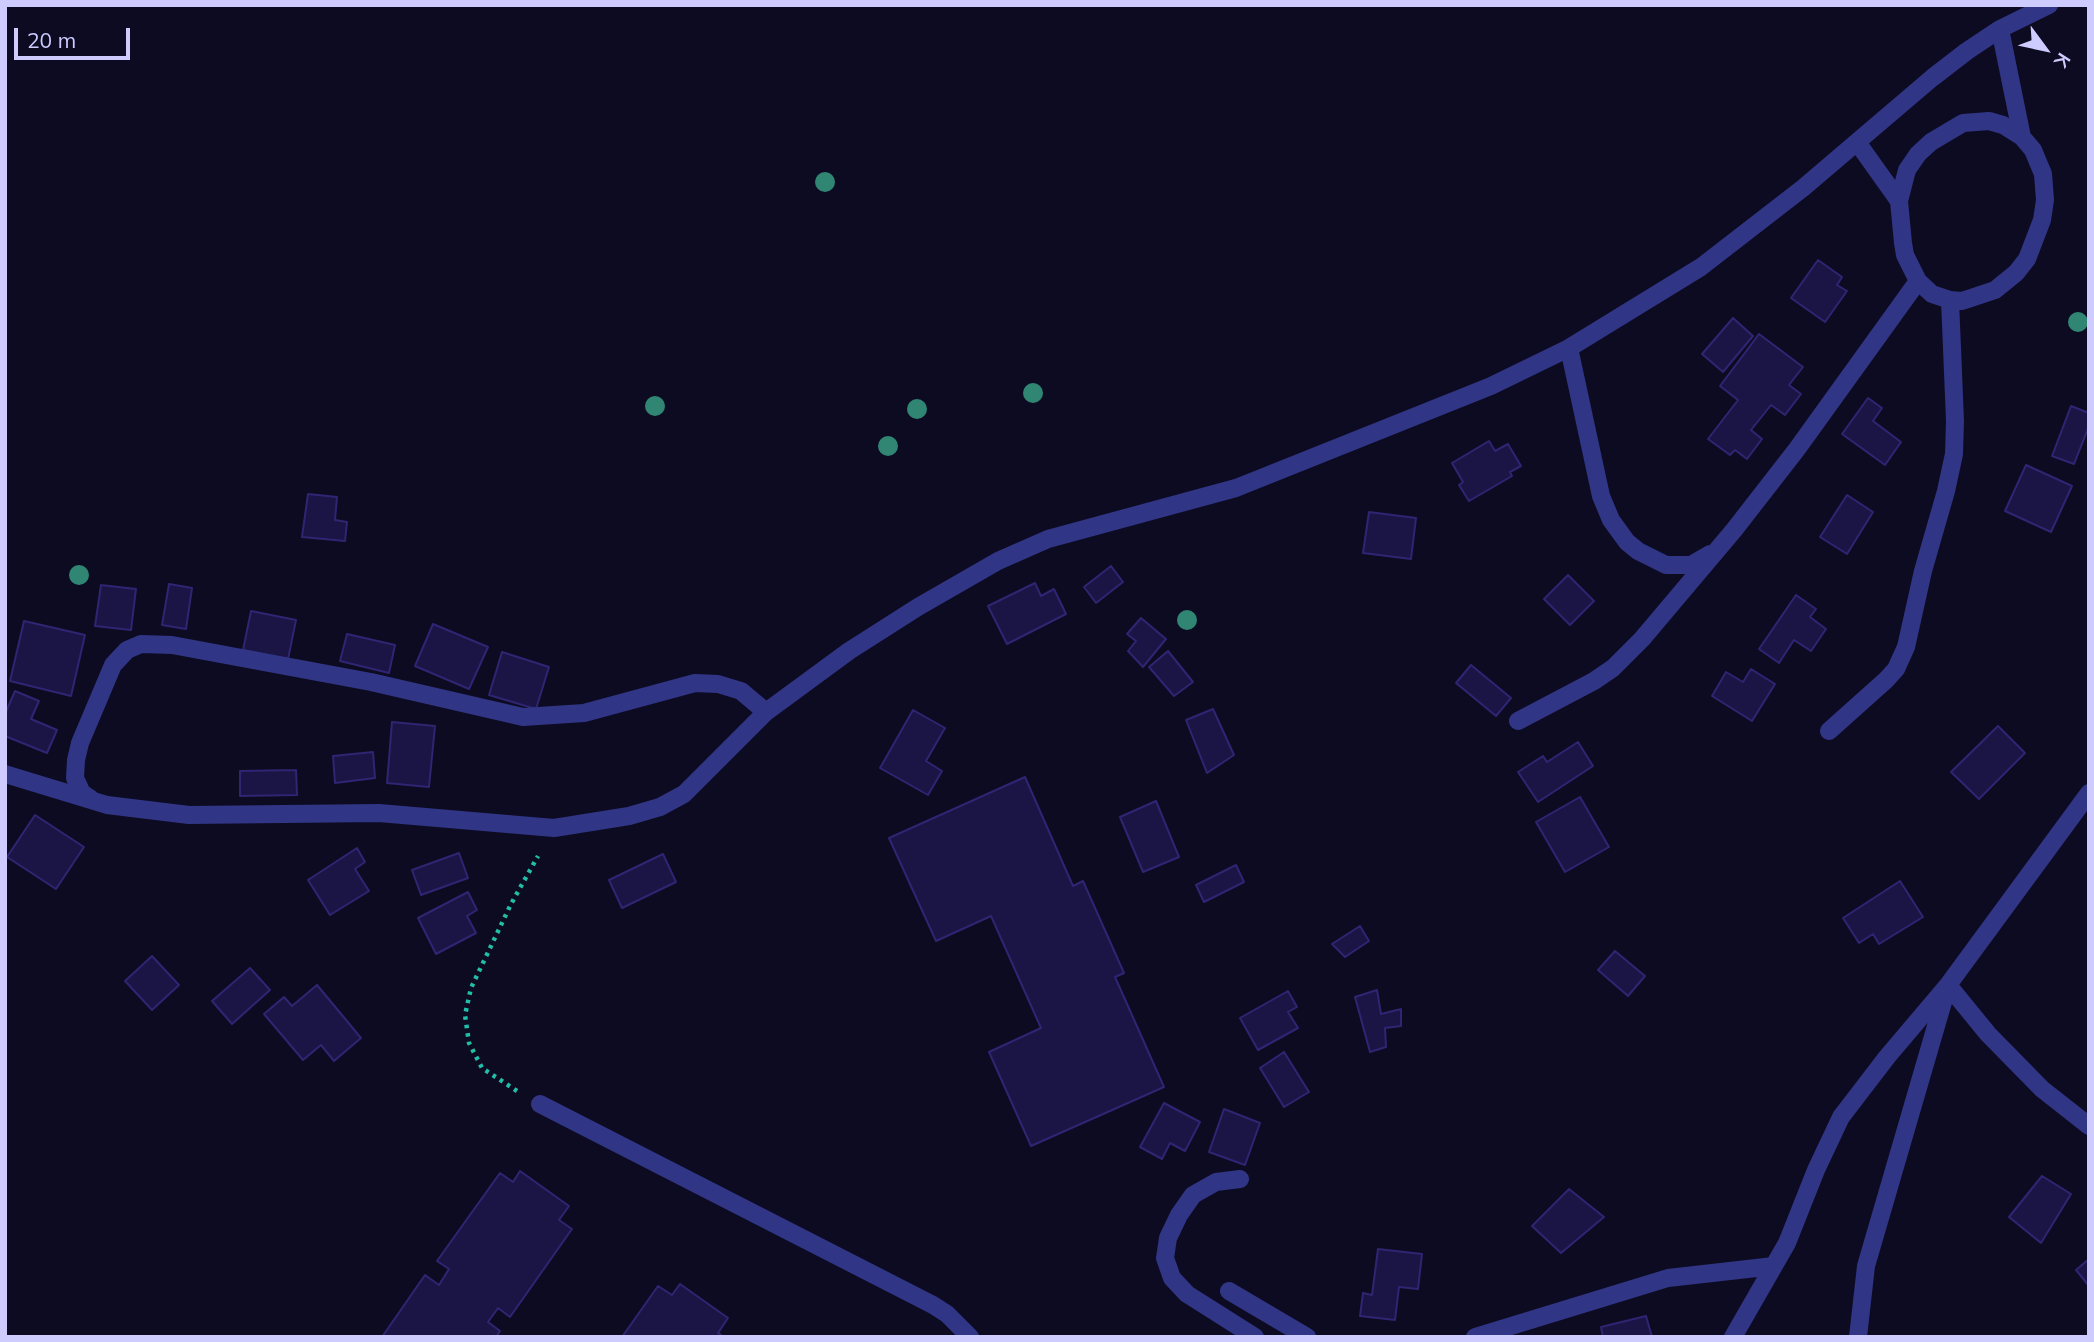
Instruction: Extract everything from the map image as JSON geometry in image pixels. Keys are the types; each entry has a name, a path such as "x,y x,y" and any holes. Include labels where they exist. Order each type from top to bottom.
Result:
{"street":[{"path":"5,774 94,802 189,815 379,813 554,828 629,816 660,807 691,788 766,712 849,651 998,561 1048,539 1236,488 1491,386 1569,348 1623,317 1728,248 1932,78 2000,29 2049,5"},
{"path":"2000,29 2022,137"},
{"path":"1989,121 2013,130 2022,137 2039,163 2044,181 2045,200 2035,240 2027,259 2006,282 1974,298 1950,300 1932,293 1917,281 1905,255 1899,201 1902,184 1912,162 1931,142 1964,123 1989,121"},
{"path":"1857,142 1899,201"},
{"path":"1518,721 1613,668 1661,618 1797,449 1917,281"},
{"path":"1829,731 1886,680 1896,669 1906,647 1954,454 1950,300"},
{"path":"1569,348 1606,509 1628,542 1664,571 1672,589 1661,618"},
{"path":"1654,561 1674,566 1691,565 1710,555 1724,543"},
{"path":"39,785 56,783 70,771 113,665 127,650 141,644 172,645 370,682 523,717 584,713 695,683 718,684 741,691 766,712"},
{"path":"76,760 74,770 78,787 94,802"},
{"path":"1733,1337 1787,1242 1841,1117 1871,1076 1948,985 2089,793"},
{"path":"1948,985 1988,1034 2042,1089 2089,1126"},
{"path":"1858,1337 1866,1266 1948,985"},
{"path":"540,1104 933,1305 954,1320 970,1337"},
{"path":"1240,1179 1216,1182 1193,1195 1179,1214 1168,1238 1165,1258 1172,1278 1187,1294 1255,1337"},
{"path":"1475,1337 1668,1278 1774,1266"},
{"path":"1229,1291 1307,1337"}],"path":[{"path":"540,1104 482,1068 468,1043 465,1015 471,988 510,904 554,828"}],"building":[{"path":"1818,260 1842,277 1837,285 1847,291 1825,322 1791,298"},
{"path":"1733,318 1753,336 1723,372 1702,354"},
{"path":"1759,334 1803,367 1789,385 1801,394 1785,415 1771,405 1751,430 1762,439 1747,459 1735,450 1730,455 1708,439 1738,400 1720,386"},
{"path":"1868,398 1882,408 1873,421 1901,442 1885,465 1842,434"},
{"path":"2071,406 2089,413 2089,426 2074,464 2052,456"},
{"path":"1489,441 1495,451 1508,444 1521,466 1510,472 1512,476 1469,501 1459,485 1463,482 1452,463"},
{"path":"2026,465 2072,486 2051,532 2005,511"},
{"path":"308,494 337,497 335,520 347,522 345,541 302,537"},
{"path":"1847,495 1873,512 1847,554 1820,537"},
{"path":"1369,512 1416,518 1411,559 1363,553"},
{"path":"1111,566 1123,582 1096,603 1084,587"},
{"path":"1568,575 1594,601 1570,625 1544,599"},
{"path":"1035,583 1041,596 1054,589 1066,614 1007,644 988,606"},
{"path":"169,584 192,588 186,629 162,625"},
{"path":"101,585 136,589 131,630 95,626"},
{"path":"1796,595 1816,609 1810,617 1826,629 1811,651 1794,640 1779,663 1759,649"},
{"path":"251,611 296,620 288,659 243,650"},
{"path":"1141,618 1166,639 1143,667 1128,651 1136,641 1127,634"},
{"path":"24,621 85,635 71,696 10,681"},
{"path":"433,624 488,647 469,689 415,666"},
{"path":"347,634 395,645 389,673 340,661"},
{"path":"1168,651 1193,682 1174,696 1149,667"},
{"path":"502,652 549,667 536,709 489,695"},
{"path":"1471,665 1511,698 1496,716 1456,683"},
{"path":"1751,669 1775,684 1752,721 1712,696 1726,672 1743,682"},
{"path":"15,691 39,701 31,719 57,730 47,753 5,736 5,714"},
{"path":"1213,709 1234,755 1207,773 1186,720"},
{"path":"913,710 945,728 926,761 942,771 928,795 880,768"},
{"path":"392,722 435,726 429,787 387,783"},
{"path":"1998,726 2025,753 1979,799 1951,772"},
{"path":"1578,742 1593,766 1538,802 1518,772 1543,756 1547,762"},
{"path":"373,752 375,778 335,783 333,756"},
{"path":"296,770 297,795 240,796 240,771"},
{"path":"1025,777 1073,886 1083,881 1124,973 1115,977 1164,1087 1031,1146 989,1052 1041,1028 991,916 936,941 889,838"},
{"path":"1580,797 1609,847 1565,872 1536,822"},
{"path":"1156,801 1179,857 1143,872 1120,817"},
{"path":"35,815 84,847 56,889 7,857"},
{"path":"357,848 365,862 355,869 369,891 330,915 308,880"},
{"path":"459,853 468,878 421,895 412,870"},
{"path":"663,854 676,882 622,908 609,880"},
{"path":"1236,865 1244,882 1204,902 1196,885"},
{"path":"1900,881 1923,917 1879,944 1873,934 1859,943 1843,918"},
{"path":"468,892 477,910 467,916 476,933 436,954 418,918"},
{"path":"1360,926 1369,941 1345,957 1332,944"},
{"path":"1615,951 1645,976 1628,996 1598,970"},
{"path":"152,956 179,985 152,1010 125,981"},
{"path":"250,968 270,990 232,1024 212,1001"},
{"path":"317,985 361,1038 334,1061 321,1045 303,1060 264,1014 284,997 292,1006"},
{"path":"1377,990 1381,1014 1401,1009 1401,1026 1385,1028 1386,1047 1370,1052 1355,997"},
{"path":"1288,991 1297,1007 1288,1012 1298,1028 1258,1050 1240,1018"},
{"path":"1284,1052 1309,1092 1284,1107 1260,1068"},
{"path":"1164,1103 1200,1122 1185,1151 1170,1143 1162,1159 1140,1147"},
{"path":"1224,1109 1260,1123 1245,1165 1209,1152"},
{"path":"520,1171 569,1206 559,1220 572,1229 510,1317 498,1308 488,1322 500,1331 496,1337 382,1337 425,1275 439,1285 449,1269 437,1261 500,1173 513,1182"},
{"path":"2042,1176 2071,1194 2041,1243 2009,1217"},
{"path":"1569,1189 1604,1217 1561,1253 1532,1226"},
{"path":"1378,1249 1422,1254 1418,1289 1399,1287 1395,1320 1360,1316 1363,1293 1372,1295"},
{"path":"2089,1259 2089,1286 2076,1270"},
{"path":"680,1284 728,1318 718,1333 724,1337 622,1337 658,1286 672,1295"},
{"path":"1646,1316 1652,1337 1603,1337 1601,1327"}]}
